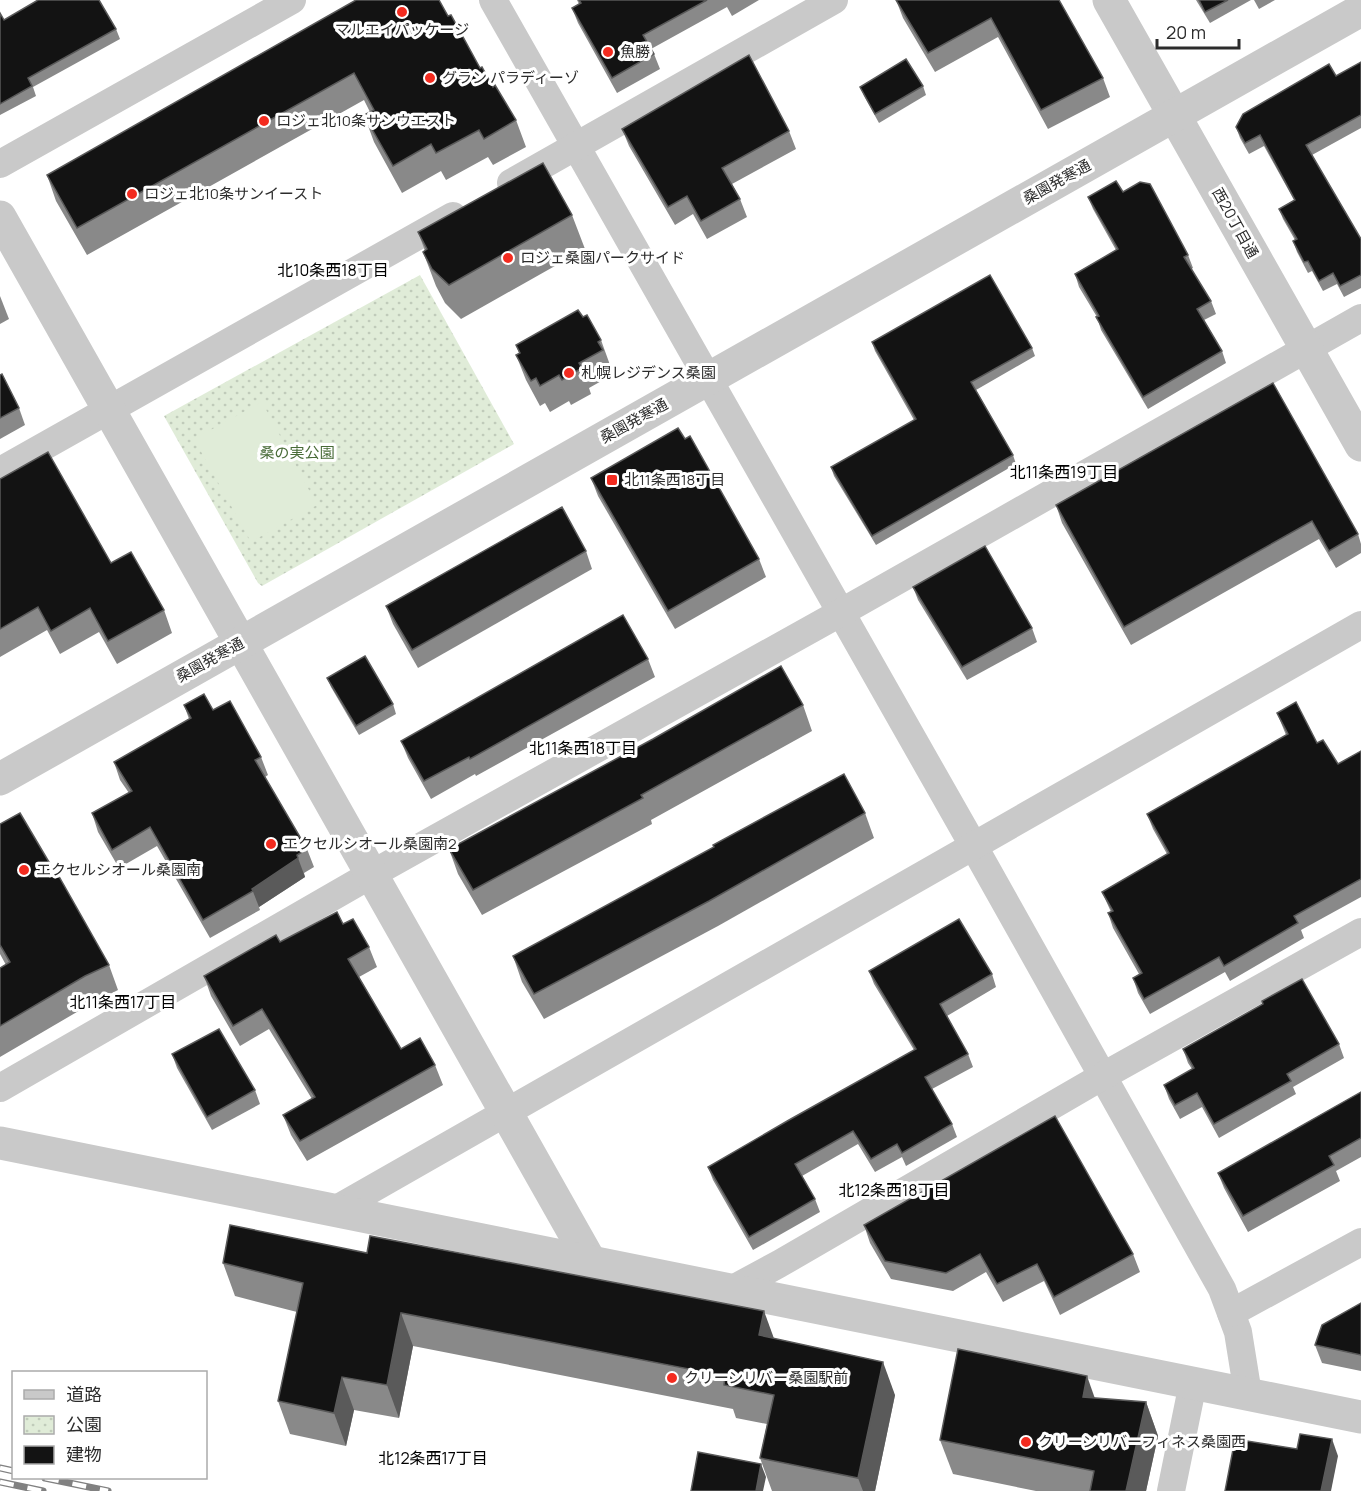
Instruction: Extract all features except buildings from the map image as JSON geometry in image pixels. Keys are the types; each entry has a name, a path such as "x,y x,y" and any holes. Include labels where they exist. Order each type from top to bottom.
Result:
{"street":[{"path":"0,164 292,0"},
{"path":"493,0 974,845 1222,1289 1238,1332 1248,1394"},
{"path":"0,471 834,0"},
{"name":"西20丁目通","path":"1109,0 1361,446"},
{"name":"桑園発寒通","path":"0,779 1361,10"},
{"path":"0,217 590,1261"},
{"path":"0,1088 372,874 840,613 1361,318"},
{"path":"336,1209 1361,625"},
{"path":"731,1290 1361,932"},
{"path":"0,1143 1361,1417"},
{"path":"1232,1313 1361,1242"},
{"path":"1172,1491 1193,1383"}],"green space":[{"name":"桑の実公園","path":"420,275 514,444 262,586 258,583 164,416"},
{"path":"262,402 317,505 251,542 194,439"}],"railway":[{"path":"0,1468 12,1471"},
{"path":"50,1479 108,1491"},
{"path":"0,1482 43,1491"}],"place":[{"name":"マルエイパッケージ","path":"402,12"},
{"name":"魚勝","path":"608,52"},
{"name":"グラン パラディーゾ","path":"430,78"},
{"name":"ロジェ北10条サンウエスト","path":"264,121"},
{"name":"ロジェ北10条サンイースト","path":"132,194"},
{"name":"ロジェ桑園パークサイド","path":"508,258"},
{"name":"札幌レジデンス桑園","path":"569,373"},
{"name":"北11条西18丁目","path":"612,480"},
{"name":"エクセルシオール桑園南2","path":"271,844"},
{"name":"エクセルシオール桑園南","path":"24,870"},
{"name":"クリーンリバー桑園駅前","path":"672,1378"},
{"name":"クリーンリバーフィネス桑園西","path":"1026,1442"}],"district":[{"name":"北10条西18丁目","path":"333,270"},
{"name":"北11条西19丁目","path":"1064,472"},
{"name":"北11条西18丁目","path":"583,748"},
{"name":"北11条西17丁目","path":"123,1002"},
{"name":"北12条西18丁目","path":"894,1190"},
{"name":"北12条西17丁目","path":"433,1458"}]}
